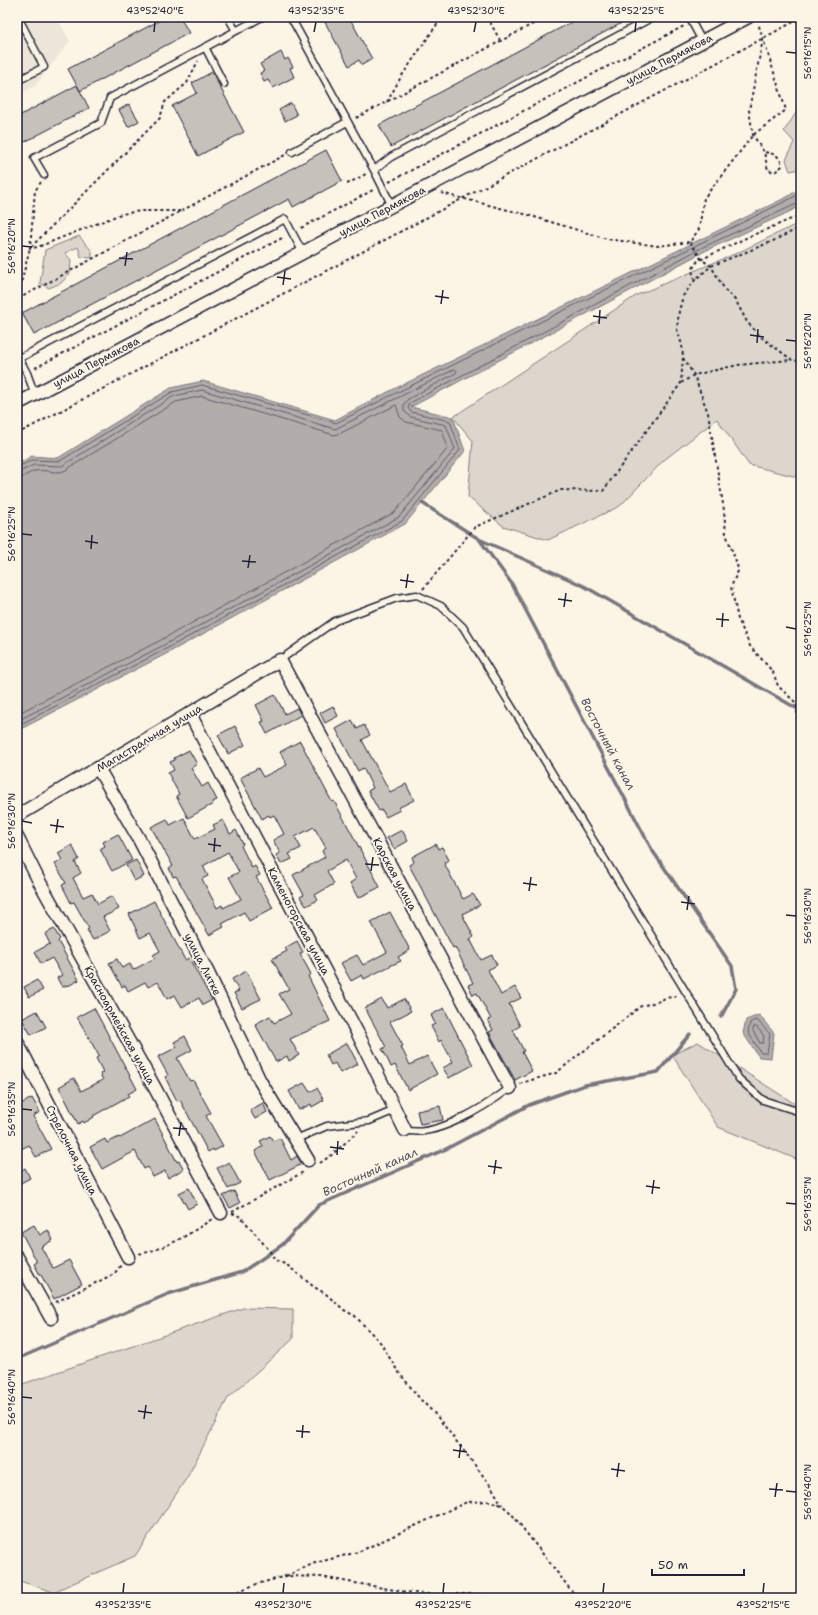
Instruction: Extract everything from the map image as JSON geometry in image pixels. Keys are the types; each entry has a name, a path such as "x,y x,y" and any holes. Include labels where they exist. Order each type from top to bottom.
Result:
{"street":[{"name":"улица Пермякова","path":"17,404 748,17"},
{"name":"Магистральная улица","path":"17,816 280,660"},
{"name":"Карская улица","path":"280,660 510,1088"},
{"name":"Каменогорская улица","path":"190,714 357,1032 405,1130"},
{"name":"улица Литке","path":"98,768 138,839 213,982 260,1081 308,1160"},
{"name":"Красноармейская улица","path":"17,837 39,880 226,1213"},
{"name":"Стрелочная улица","path":"17,1042 128,1257"},
{"path":"17,1257 51,1318"}],"lane":[{"path":"17,81 44,67 18,17"},
{"path":"228,17 236,31"},
{"path":"44,175 34,158 101,122 110,98 262,17"},
{"path":"289,17 294,22 392,206"},
{"path":"374,170 391,157 653,17"},
{"path":"690,19 702,41"},
{"path":"205,48 224,84"},
{"path":"292,152 347,122"},
{"path":"35,395 27,373 18,356 285,219 303,253"},
{"path":"280,660 335,621 397,598 417,595 441,606 462,627 738,1079 763,1100 794,1110 801,1110"},
{"path":"405,1130 413,1132 426,1131 445,1126 492,1101 510,1088"},
{"path":"296,1139 327,1126 369,1121 395,1110"}],"path":[{"path":"386,102 401,77 442,17"},
{"path":"486,17 500,40"},
{"path":"347,122 546,17"},
{"path":"690,242 699,228 704,198 753,135 786,110 764,38 755,17"},
{"path":"17,434 463,199 801,18"},
{"path":"27,373 381,186 690,19"},
{"path":"764,38 749,110 753,135 764,152 768,170 775,172 782,166 781,159 774,154 764,152"},
{"path":"30,248 160,118 166,102 187,83 205,48"},
{"path":"17,300 292,152"},
{"path":"348,184 374,170"},
{"path":"17,300 30,248 36,191 44,175"},
{"path":"425,188 528,215 607,239 658,246 690,242"},
{"path":"30,248 38,247 121,214 141,211 182,211"},
{"path":"695,280 692,272 693,267 701,260 748,237 801,215"},
{"path":"681,383 683,357 682,345 677,329 679,311 683,296 695,280 711,266 771,242 801,227"},
{"path":"690,242 701,260 711,266 725,290 736,301 747,322 761,337 792,360"},
{"path":"683,357 694,375 708,413 724,510 726,534 737,564 738,571 731,587 738,619 750,646 773,672 778,686 795,702 797,706 797,718 801,728"},
{"path":"417,595 475,527 561,490 603,492 681,383 694,375 738,365 792,360 801,363"},
{"path":"510,1088 533,1078 546,1077 556,1073 641,1006 660,1001 665,998 687,996"},
{"path":"226,1213 241,1217 269,1250 275,1260 287,1265 314,1287 326,1294 344,1310 355,1316 380,1342 397,1370 420,1399 436,1415 491,1486 502,1505 511,1513 577,1598"},
{"path":"221,1598 258,1584 286,1576 315,1564 358,1552 467,1502 490,1501 502,1505"},
{"path":"286,1576 321,1577 424,1594 484,1594 502,1598"}],"shaded area":[{"path":"17,17 56,17 70,41 35,86 17,95"},
{"path":"801,109 801,169 790,171 786,160 794,142 784,131 798,110"},
{"path":"801,222 801,478 749,465 717,419 664,460 620,506 548,540 503,526 468,497 473,441 453,417 637,295 737,253"},
{"path":"79,236 92,251 92,258 81,257 78,247 65,253 71,260 70,274 61,283 49,288 40,283 45,250"},
{"path":"698,1042 795,1104 801,1105 801,1161 718,1127 672,1055"},
{"path":"243,1308 293,1309 293,1339 228,1398 188,1476 135,1556 53,1592 17,1580 17,1386"}],"water":[{"path":"801,188 801,205 789,212 705,251 411,407 453,417 465,451 405,524 166,654 17,731 17,464 32,456 58,458 171,388 203,381 335,420 390,391 787,197"},
{"path":"759,1015 774,1033 771,1058 759,1057 743,1033 746,1020"}],"building":[{"path":"166,17 180,17 189,33 80,91 68,69"},
{"path":"322,17 349,17 372,59 362,65 359,60 349,66"},
{"path":"581,17 633,17 391,147 379,125"},
{"path":"281,52 285,60 288,58 293,67 290,68 294,77 273,88 268,80 264,82 260,73 264,71 260,64"},
{"path":"212,72 244,132 198,156 172,106 197,93 192,83"},
{"path":"77,85 89,108 17,146 17,117"},
{"path":"291,103 297,115 285,121 279,110"},
{"path":"129,104 139,121 128,127 119,110"},
{"path":"326,150 342,181 293,207 289,199 34,335 22,313"},
{"path":"275,695 285,714 297,708 301,715 267,734 261,722 264,721 256,705"},
{"path":"333,706 338,716 325,723 320,713"},
{"path":"352,720 357,729 364,725 370,735 362,740 390,792 406,784 414,800 398,808 400,810 386,817 382,810 379,811 368,791 373,788 363,768 358,771 336,729"},
{"path":"235,726 245,745 228,754 218,735"},
{"path":"300,741 332,802 334,801 380,887 358,898 350,883 356,879 346,860 327,871 334,884 315,895 318,900 306,906 300,897 304,895 293,875 325,857 322,851 326,848 314,827 295,837 301,848 289,854 292,859 281,864 276,855 280,853 273,840 284,834 274,815 270,817 269,815 262,819 240,778 258,768 263,777 287,765 280,752"},
{"path":"189,750 197,764 191,768 202,787 208,783 217,800 212,802 213,804 188,818 176,796 179,794 168,773 174,770 170,762 175,760 174,758"},
{"path":"184,818 195,839 215,829 213,825 223,820 230,834 236,830 243,844 241,846 252,868 255,866 260,875 256,877 273,908 249,921 244,912 222,924 224,927 209,935 176,876 173,877 169,868 173,866 151,827 167,819 170,825","holes":["228,852 239,872 229,877 241,899 223,908 222,905 217,908 202,879 208,876 203,866"]},
{"path":"402,830 408,841 394,849 387,838"},
{"path":"118,834 132,860 112,871 100,849 105,846 103,842"},
{"path":"436,844 438,849 442,847 449,860 444,863 463,899 473,894 480,905 462,914 474,937 470,939 481,960 492,955 497,965 488,970 501,995 515,987 521,998 509,1004 520,1026 513,1030 532,1071 515,1080 489,1032 493,1030 488,1020 491,1019 477,993 473,995 468,985 473,983 455,947 453,948 409,865 414,862 412,857"},
{"path":"72,845 79,859 75,862 81,873 73,878 83,897 92,893 98,904 112,896 119,909 103,917 110,931 93,940 87,930 89,929 74,902 71,903 62,885 66,883 55,864 62,860 58,853"},
{"path":"136,860 144,876 134,881 126,865"},
{"path":"154,901 185,960 189,958 212,1000 203,1005 199,998 182,1007 175,995 167,999 158,982 148,987 145,982 128,991 125,985 122,987 109,963 117,959 122,968 130,964 133,970 155,958 153,955 160,951 150,933 140,938 129,914"},
{"path":"390,912 410,950 398,957 401,961 364,979 362,975 351,981 341,963 357,955 363,965 387,952 371,922"},
{"path":"54,929 60,939 58,941 79,980 68,986 62,987 57,978 62,975 52,958 41,964 35,952 50,944 45,934"},
{"path":"297,941 303,952 300,954 311,974 308,976 330,1021 290,1039 299,1055 289,1061 287,1056 276,1062 255,1024 270,1016 274,1023 291,1014 279,994 289,989 272,959 287,951 285,948"},
{"path":"246,971 261,999 242,1008 234,993 239,991 232,979"},
{"path":"37,980 43,990 29,997 24,987"},
{"path":"382,999 387,1008 404,999 411,1011 390,1022 403,1046 401,1047 410,1065 427,1056 437,1074 408,1090 395,1065 391,1067 382,1049 386,1047 365,1008"},
{"path":"94,1008 137,1089 128,1094 129,1096 93,1116 94,1117 84,1123 83,1121 78,1124 59,1087 74,1078 81,1091 103,1080 100,1074 103,1072 96,1058 99,1056 77,1017"},
{"path":"444,1008 473,1065 449,1078 443,1068 453,1062 441,1040 439,1042 431,1026 435,1024 431,1015"},
{"path":"37,1011 46,1027 31,1035 22,1019"},
{"path":"185,1036 192,1050 177,1058 190,1081 193,1080 211,1113 206,1116 223,1146 214,1151 213,1149 208,1152 180,1100 177,1101 165,1077 168,1075 158,1057 177,1047 174,1042"},
{"path":"347,1043 358,1064 340,1073 335,1063 331,1065 326,1055"},
{"path":"304,1083 310,1092 317,1088 324,1100 312,1107 311,1104 299,1110 289,1091"},
{"path":"32,1098 40,1112 33,1116 51,1149 36,1157 29,1145 17,1151 17,1106"},
{"path":"263,1103 267,1112 255,1119 250,1110"},
{"path":"440,1106 443,1120 420,1124 417,1111"},
{"path":"155,1119 177,1162 179,1161 184,1169 168,1178 165,1171 153,1177 148,1167 144,1169 135,1151 102,1169 90,1147 105,1139 107,1143 119,1137 120,1138"},
{"path":"270,1136 273,1141 280,1138 291,1160 297,1156 302,1164 270,1180 255,1151 263,1146 260,1141"},
{"path":"229,1162 240,1183 228,1189 217,1168"},
{"path":"25,1168 30,1178 17,1185 17,1173"},
{"path":"189,1188 197,1204 188,1209 179,1193"},
{"path":"234,1191 240,1203 230,1208 223,1196"},
{"path":"34,1225 40,1235 48,1230 53,1240 41,1247 53,1268 69,1260 82,1284 54,1299 34,1264 37,1262 21,1232"}],"waterway":[{"name":"Восточный канал","path":"422,503 479,539 512,584 652,850 732,966 736,989 721,1017"},
{"path":"481,540 584,586 796,708 801,709"},
{"name":"Восточный канал","path":"17,1359 168,1294 242,1272 282,1245 319,1205 446,1149 529,1105 585,1085 658,1072 690,1034"}]}
